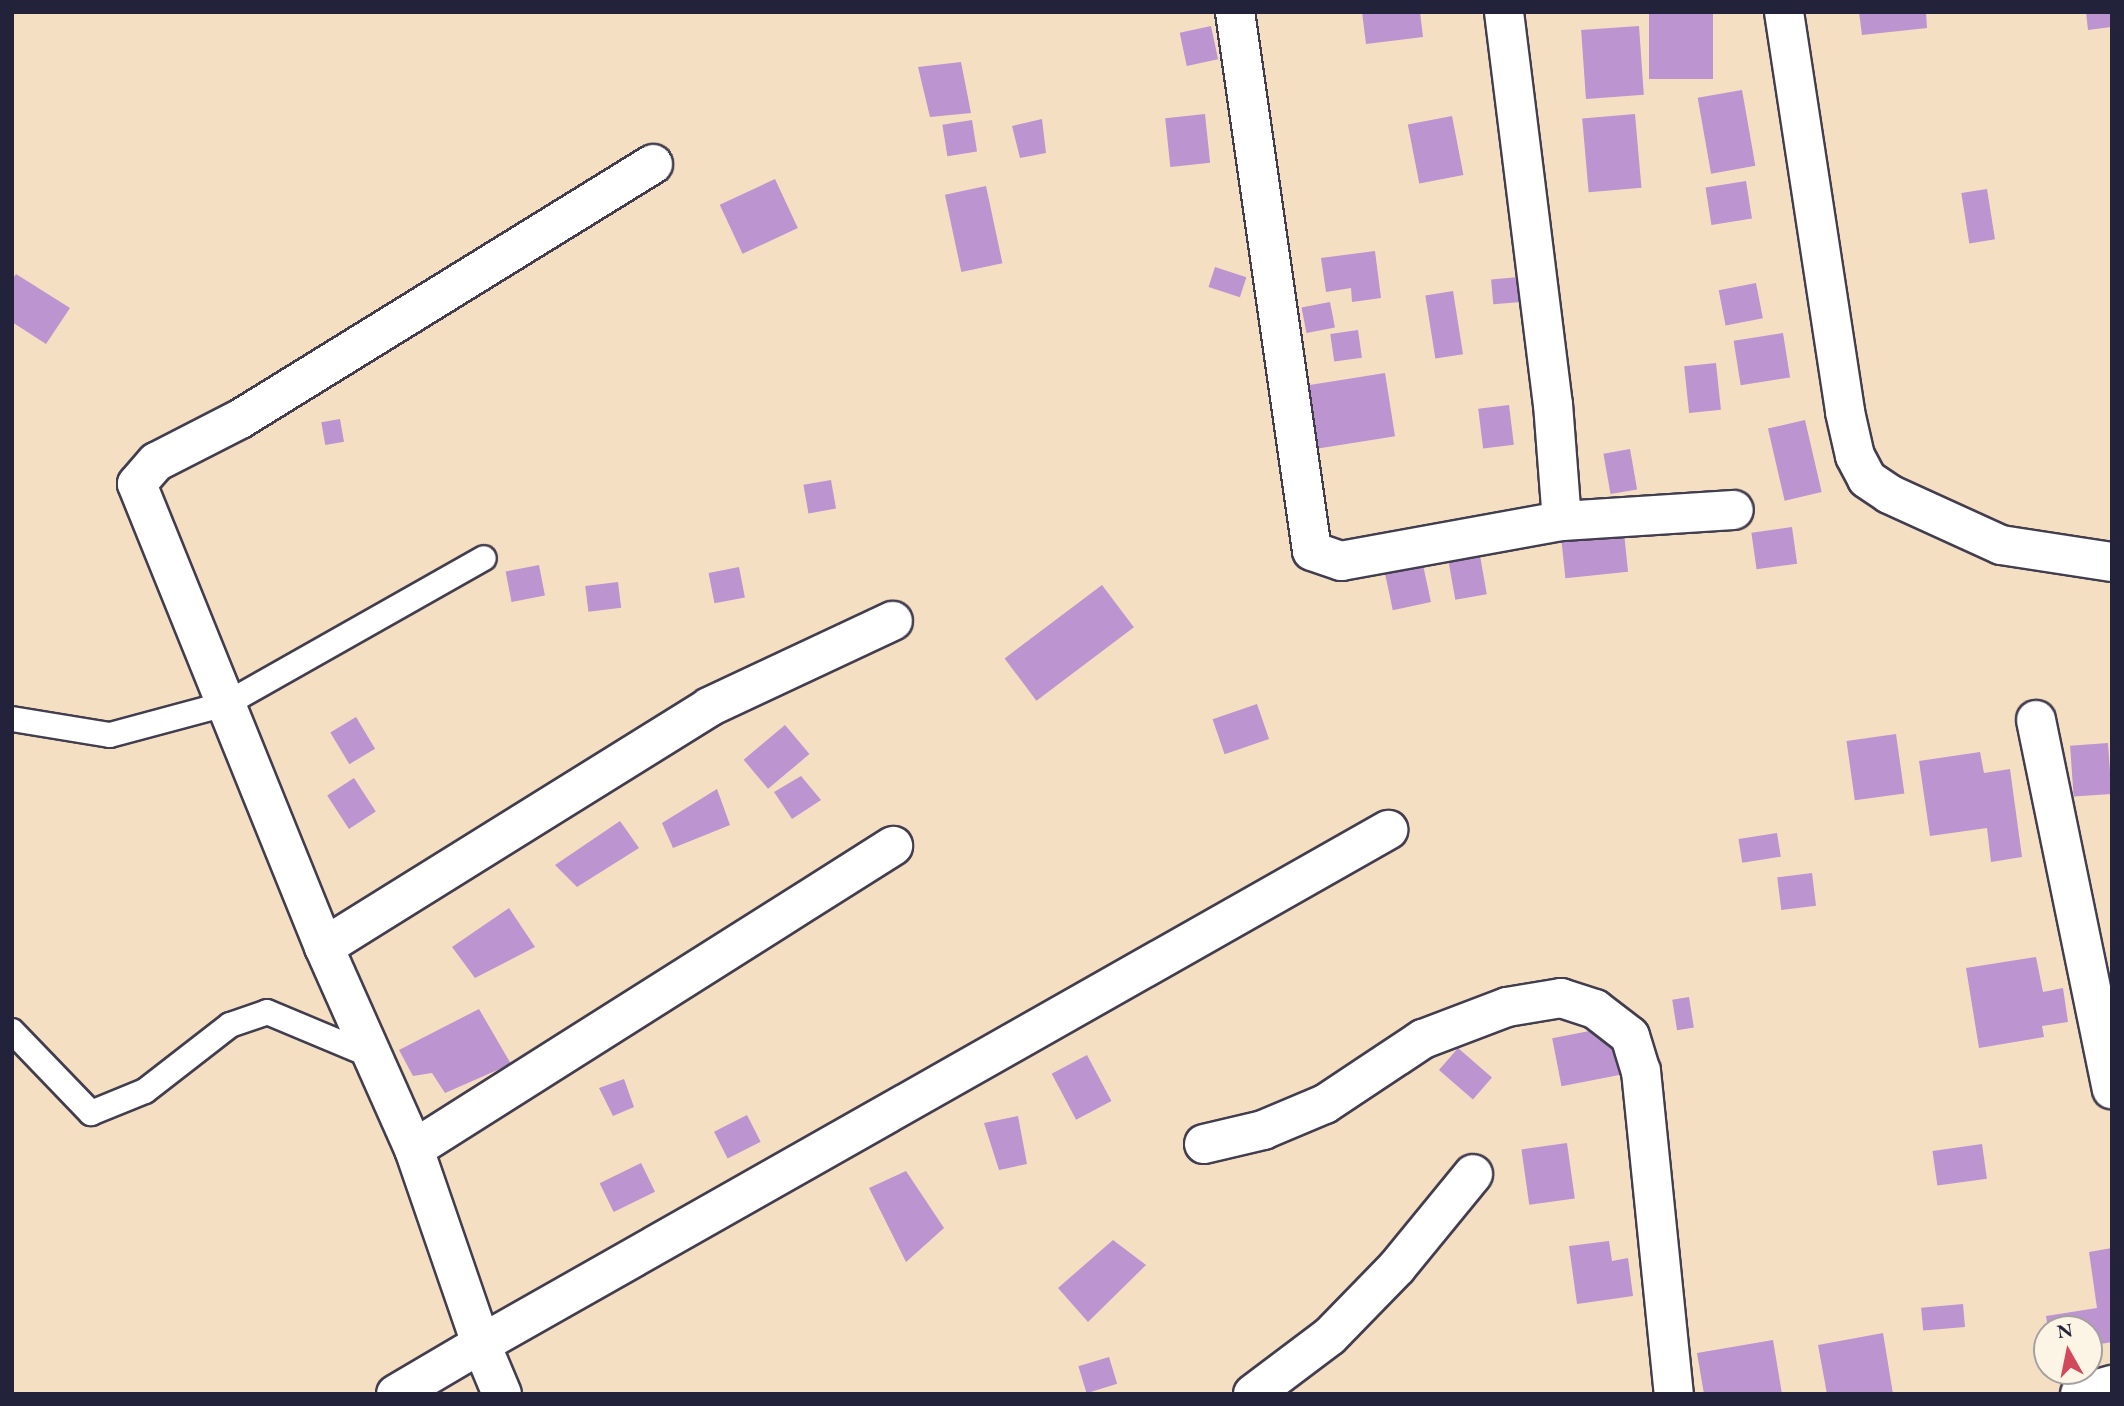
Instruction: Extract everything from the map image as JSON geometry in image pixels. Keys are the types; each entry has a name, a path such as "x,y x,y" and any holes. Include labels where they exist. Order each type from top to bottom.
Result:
{"street":[{"path":"1235,12 1312,551 1341,561 1562,521 1734,510"},
{"path":"1504,12 1553,404 1562,521"},
{"path":"1784,12 1845,412 1855,456 1867,478 1888,494 2001,545 2112,562"},
{"path":"502,1394 481,1344 414,1149 324,947 137,484 144,472 240,419 653,164"},
{"path":"324,947 709,707 893,621"},
{"path":"2036,720 2112,1089"},
{"path":"396,1394 1388,830"},
{"path":"414,1149 893,846"},
{"path":"1203,1144 1263,1130 1325,1104 1423,1038 1507,1007 1561,998 1595,1009 1630,1036 1641,1071 1674,1394"},
{"path":"1254,1394 1330,1336 1397,1266 1473,1174"},
{"path":"2080,1394 2112,1385"}],"lane":[{"path":"12,719 110,735 226,704 484,558"},
{"path":"12,1031 91,1113 145,1091 230,1025 267,1012 372,1056"}],"building":[{"path":"1362,12 1420,12 1423,37 1366,44"},
{"path":"1649,12 1713,12 1713,79 1649,79"},
{"path":"1859,12 1926,12 1927,28 1862,35"},
{"path":"2086,12 2110,12 2111,27 2088,30"},
{"path":"1211,26 1218,59 1187,66 1180,33"},
{"path":"1639,26 1644,95 1586,99 1581,30"},
{"path":"961,62 971,113 930,117 918,67"},
{"path":"1742,90 1755,166 1711,174 1698,98"},
{"path":"1205,114 1210,163 1170,167 1165,118"},
{"path":"1635,114 1641,188 1589,192 1582,119"},
{"path":"1452,116 1463,175 1419,183 1408,125"},
{"path":"1042,119 1046,153 1020,158 1012,126"},
{"path":"972,120 977,152 947,156 942,125"},
{"path":"775,179 798,228 743,254 720,205"},
{"path":"1746,181 1752,219 1711,225 1706,187"},
{"path":"986,186 1002,263 961,272 945,195"},
{"path":"1987,189 1995,239 1969,243 1961,193"},
{"path":"1375,251 1381,298 1352,302 1351,288 1326,292 1321,258"},
{"path":"1215,267 1246,277 1240,297 1209,287"},
{"path":"16,274 70,308 46,344 12,322 12,280"},
{"path":"1519,277 1521,302 1493,304 1491,279"},
{"path":"1756,283 1763,318 1726,326 1719,290"},
{"path":"1453,291 1463,354 1435,359 1425,295"},
{"path":"1330,302 1335,328 1306,333 1302,308"},
{"path":"1358,330 1362,358 1334,362 1330,334"},
{"path":"1783,333 1790,377 1741,385 1734,341"},
{"path":"1716,363 1721,410 1689,413 1684,366"},
{"path":"1385,373 1395,436 1315,449 1305,386"},
{"path":"1509,405 1514,445 1483,448 1478,409"},
{"path":"340,419 344,442 325,445 321,422"},
{"path":"1805,420 1822,492 1785,501 1768,429"},
{"path":"1630,449 1637,489 1611,494 1603,454"},
{"path":"831,480 836,509 808,513 803,485"},
{"path":"1792,527 1797,564 1757,569 1751,533"},
{"path":"1624,533 1628,572 1565,578 1561,540"},
{"path":"1479,550 1487,594 1455,600 1447,556"},
{"path":"1422,560 1431,602 1393,610 1384,568"},
{"path":"539,565 545,595 512,602 506,571"},
{"path":"739,567 745,597 714,603 709,573"},
{"path":"618,582 621,608 588,612 585,586"},
{"path":"1102,585 1134,627 1036,701 1005,658"},
{"path":"1257,704 1269,739 1225,754 1213,719"},
{"path":"356,717 375,749 349,764 330,732"},
{"path":"785,725 809,754 768,789 744,760"},
{"path":"1896,734 1904,793 1855,800 1846,741"},
{"path":"2108,743 2112,794 2074,797 2070,746"},
{"path":"1980,752 1984,773 2010,769 2022,857 1991,862 1987,828 1930,836 1919,761"},
{"path":"801,776 821,800 792,819 774,792"},
{"path":"354,778 376,812 349,829 327,795"},
{"path":"717,789 730,825 673,848 662,823"},
{"path":"620,821 639,848 577,887 555,865"},
{"path":"1777,833 1781,857 1742,863 1738,839"},
{"path":"1812,873 1816,906 1781,910 1777,877"},
{"path":"509,908 535,947 475,978 452,947"},
{"path":"2036,957 2043,992 2063,988 2068,1022 2042,1026 2044,1037 1979,1048 1966,968"},
{"path":"1689,997 1694,1028 1677,1030 1672,1000"},
{"path":"479,1009 511,1064 445,1093 432,1073 413,1076 399,1050"},
{"path":"1615,1026 1624,1074 1562,1086 1552,1038"},
{"path":"1458,1048 1492,1078 1473,1099 1439,1070"},
{"path":"1087,1055 1111,1101 1076,1120 1052,1074"},
{"path":"624,1079 634,1107 613,1116 599,1088"},
{"path":"747,1115 761,1142 728,1159 714,1132"},
{"path":"1018,1116 1027,1164 999,1170 984,1123"},
{"path":"1567,1143 1575,1198 1529,1205 1521,1149"},
{"path":"1982,1144 1987,1179 1937,1186 1932,1151"},
{"path":"641,1163 655,1192 614,1212 600,1183"},
{"path":"906,1171 944,1228 906,1262 869,1188"},
{"path":"1113,1240 1146,1265 1088,1322 1058,1288"},
{"path":"1609,1241 1612,1261 1628,1258 1633,1296 1577,1304 1569,1246"},
{"path":"2112,1248 2112,1342 2103,1344 2103,1315 2052,1315 2097,1308 2089,1252"},
{"path":"1963,1304 1965,1327 1923,1331 1921,1308"},
{"path":"1883,1333 1893,1394 1827,1394 1818,1345"},
{"path":"1773,1340 1782,1394 1704,1394 1697,1353"},
{"path":"1109,1357 1117,1384 1087,1393 1078,1366"}]}
